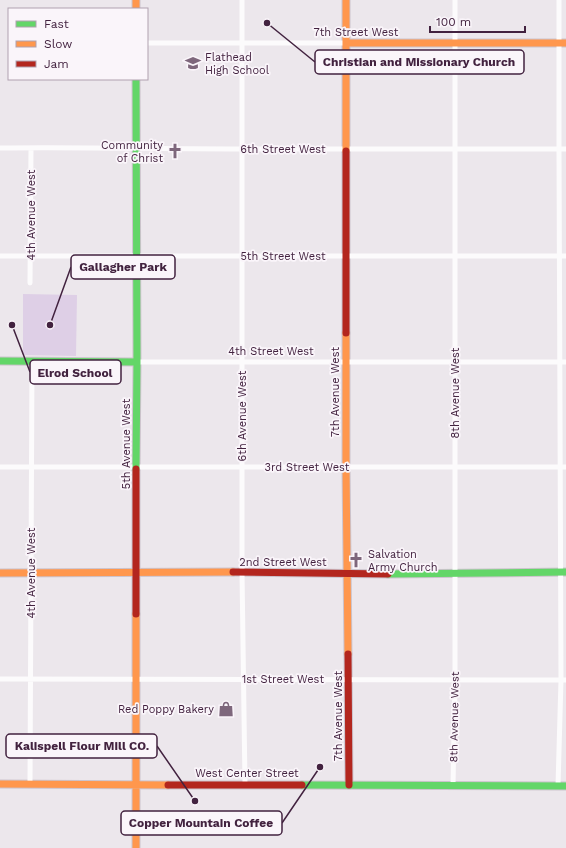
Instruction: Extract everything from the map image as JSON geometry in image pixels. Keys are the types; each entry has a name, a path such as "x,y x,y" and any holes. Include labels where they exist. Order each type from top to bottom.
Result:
{"street":[{"name":"6th Avenue West","path":"242,0 242,572 245,784"},
{"name":"7th Avenue West","path":"346,0 346,467 349,679 348,785"},
{"name":"8th Avenue West","path":"453,786 455,679 455,0"},
{"path":"558,786 563,680 563,572 559,362 559,149 563,43 559,0"},
{"name":"7th Street West","path":"148,43 563,43"},
{"name":"5th Avenue West","path":"136,80 136,848"},
{"name":"6th Street West","path":"0,148 566,149"},
{"name":"4th Avenue West","path":"30,283 31,148"},
{"name":"5th Street West","path":"0,256 566,256"},
{"name":"4th Street West","path":"0,361 566,362"},
{"name":"4th Avenue West","path":"30,784 32,361"},
{"name":"3rd Street West","path":"0,467 566,468"},
{"name":"2nd Street West","path":"0,573 563,572"},
{"name":"1st Street West","path":"0,679 563,680"},
{"name":"West Center Street","path":"0,784 566,786"}],"shaded area":[{"path":"23,294 77,295 76,356 23,355"}],"traffic: fast":[{"path":"136,80 136,469"},
{"path":"0,361 137,362"},
{"path":"388,574 566,572"},
{"path":"302,785 566,786"}],"traffic: slow":[{"path":"136,0 136,8"},
{"path":"346,0 346,151"},
{"path":"346,43 566,43"},
{"path":"346,333 348,654"},
{"path":"0,573 233,572"},
{"path":"136,614 136,848"},
{"path":"0,784 168,785"}],"traffic: jam":[{"path":"346,151 346,333"},
{"path":"136,469 136,614"},
{"path":"233,572 388,574"},
{"path":"348,654 349,785"},
{"path":"168,785 302,785"}],"place":[{"name":"Christian and Missionary Church","path":"267,23"},
{"name":"Flathead High School","path":"193,63"},
{"name":"Community of Christ","path":"175,151"},
{"name":"Elrod School","path":"12,325"},
{"name":"Gallagher Park","path":"50,325"},
{"name":"Salvation Army Church","path":"356,560"},
{"name":"Red Poppy Bakery","path":"226,709"},
{"name":"Copper Mountain Coffee","path":"320,767"},
{"name":"Kalispell Flour Mill CO.","path":"195,801"}]}
